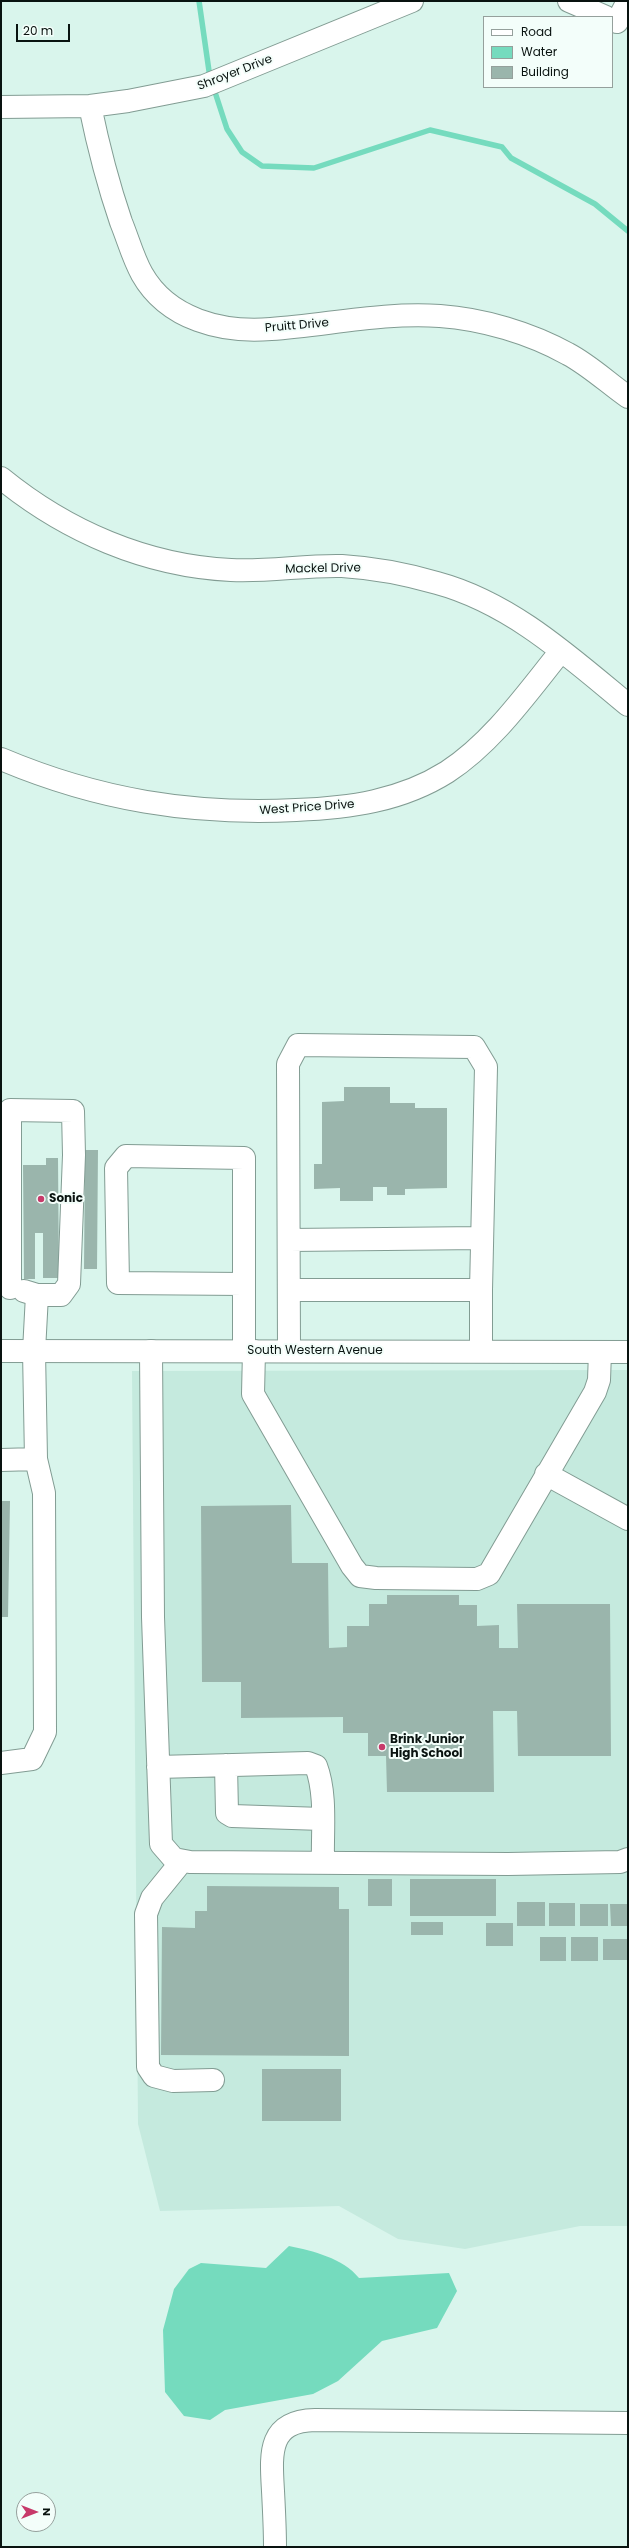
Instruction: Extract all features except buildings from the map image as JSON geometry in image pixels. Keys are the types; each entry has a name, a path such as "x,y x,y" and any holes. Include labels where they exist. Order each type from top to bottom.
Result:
{"street":[{"name":"Shroyer Drive","path":"1,107 90,106 135,100 204,86 227,78 389,6 412,1"},
{"path":"569,1 603,16"},
{"path":"616,22 628,1"},
{"name":"Pruitt Drive","path":"90,106 98,146 118,212 143,276 166,301 198,322 222,328 248,330 397,317 440,316 483,322 538,340 568,354 628,397"},
{"name":"Mackel Drive","path":"1,478 47,511 73,526 99,539 158,560 190,567 232,570 341,566 403,574 439,583 475,597 511,616 542,635 628,705"},
{"name":"West Price Drive","path":"1,759 81,788 172,808 272,812 338,808 374,802 410,792 447,772 477,748 524,697 561,651"},
{"path":"289,1351 290,1240 288,1064 298,1045 474,1047 486,1067 481,1238 481,1351"},
{"path":"10,1110 73,1111 69,1284 61,1295 37,1295 5,1287 5,1152 10,1110"},
{"path":"244,1284 118,1283 116,1168 126,1156 244,1158 244,1284 253,1394 352,1566 360,1576 376,1578 477,1579 489,1574 595,1392 599,1380 600,1352"},
{"path":"290,1240 481,1238"},
{"path":"290,1290 481,1290"},
{"path":"1,1763 32,1759 45,1732 44,1493 36,1459 34,1351 37,1295"},
{"name":"South Western Avenue","path":"1,1351 628,1352"},
{"path":"151,1351 153,1617 161,1844 174,1859 182,1861 508,1864 620,1862 628,1859"},
{"path":"1,1460 36,1459"},
{"path":"546,1474 628,1519"},
{"path":"158,1767 308,1763 316,1766 320,1777 323,1863"},
{"path":"226,1765 227,1813 239,1817 322,1819"},
{"path":"182,1861 152,1898 146,1914 148,2067 154,2076 173,2081 212,2080"},
{"path":"275,2547 271,2454 278,2435 294,2423 315,2420 628,2424"}],"shaded area":[{"name":"Brink Junior High School","path":"628,1370 628,2226 580,2226 465,2249 398,2239 339,2206 160,2211 138,2124 132,1371"}],"water":[{"path":"289,2246 308,2250 336,2260 345,2265 359,2278 449,2273 457,2291 437,2328 382,2341 338,2381 313,2394 225,2410 210,2420 184,2416 165,2392 163,2330 174,2289 189,2269 201,2263 266,2268"}],"waterway":[{"path":"199,1 210,78"},
{"path":"213,86 227,129 242,152 262,166 314,168 430,130 502,147 511,158 595,204 628,231"}],"place":[{"name":"Sonic","path":"41,1199"},
{"name":"Brink Junior High School","path":"382,1747"}]}
